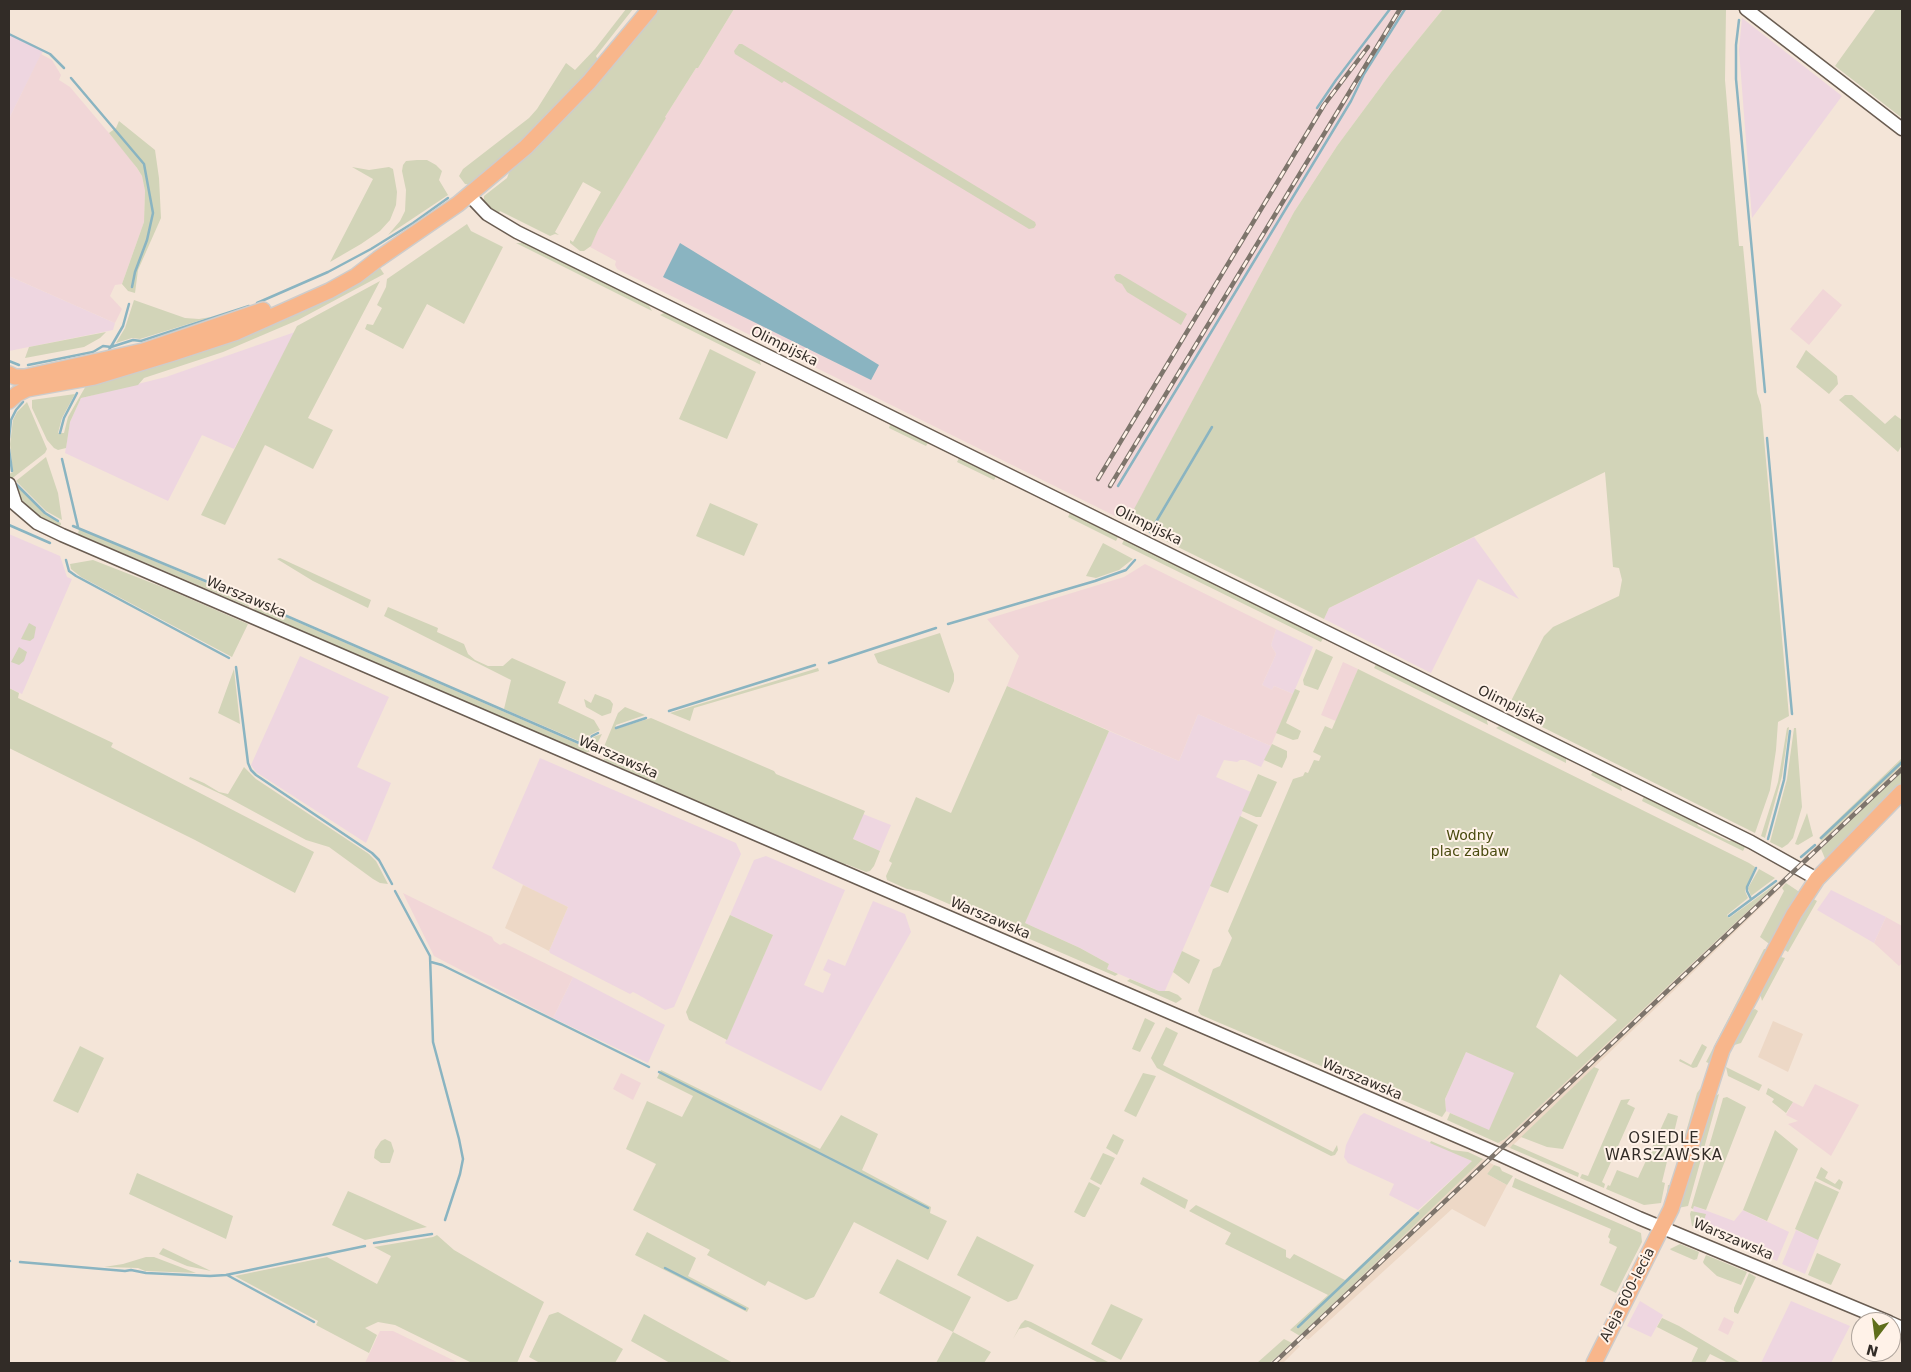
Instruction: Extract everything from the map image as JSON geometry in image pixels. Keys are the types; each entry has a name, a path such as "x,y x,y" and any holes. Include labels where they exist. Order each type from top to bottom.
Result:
{"main road":[{"path":"9,401 17,394 28,389 94,377 237,332 329,291 356,276 470,196 526,147 560,114 598,72 650,9"},
{"path":"9,374 15,377 25,377 143,351 260,312 353,267 378,259"},
{"path":"9,379 12,388 9,401"},
{"name":"Aleja 600-lecia","path":"1594,1363 1663,1227 1678,1187 1722,1050 1794,914 1817,878 1902,792"}],"street":[{"path":"1746,9 1902,129"},
{"name":"Olimpijska","path":"470,196 487,214 498,222 1733,833 1817,878"},
{"path":"9,484 12,502"},
{"name":"Warszawska","path":"12,502 37,523 79,542 1663,1227 1866,1312"}],"shaded area":[{"path":"734,9 1443,9 1391,73 1337,146 1294,212 1134,510 1115,516 617,269 616,261 590,247 598,230 665,117"},
{"path":"1742,18 1842,96 1752,218 1739,50"},
{"path":"9,34 43,51 9,119"},
{"path":"41,54 52,60 61,75 59,80 70,87 130,158 142,176 145,191 144,222 122,284 115,285 110,296 122,309 115,323 9,276 9,119"},
{"path":"9,276 115,323 113,330 9,351"},
{"path":"1823,289 1842,305 1809,345 1790,329"},
{"path":"295,332 234,449 202,435 168,501 65,453 70,422 81,398 166,377"},
{"path":"9,534 60,556 67,577 72,579 22,694 9,688"},
{"path":"1474,537 1519,599 1478,579 1431,673 1324,619 1329,608"},
{"path":"1145,564 1276,629 1271,645 1276,654 1262,685 1272,690 1274,686 1293,694 1271,746 1198,714 1179,761 1007,686 1019,656 987,619 1124,577"},
{"path":"1276,629 1313,647 1293,694 1274,686 1272,690 1262,685 1276,654 1271,645"},
{"path":"300,656 389,697 357,767 391,783 366,843 256,772 251,765"},
{"path":"1343,662 1358,669 1336,721 1321,715"},
{"path":"1198,714 1271,746 1261,767 1245,760 1237,762 1224,760 1216,777 1251,792 1164,993 1107,969 1109,964 1080,948 1025,923 1109,731 1179,761"},
{"path":"540,758 736,843 741,854 674,1007 665,1010 633,992 630,994 550,953 549,951 568,907 492,868"},
{"path":"1902,765 1902,772 1807,862 1802,859"},
{"path":"863,814 891,825 880,851 853,839"},
{"path":"766,856 845,890 804,985 823,993 831,974 823,970 828,959 845,966 873,901 905,914 911,932 821,1091 725,1043 773,935 730,915 754,860"},
{"path":"1780,881 1786,883 1510,1148 1498,1143 1505,1139"},
{"path":"523,885 568,907 549,951 505,928"},
{"path":"1831,890 1886,917 1874,943 1817,910"},
{"path":"403,893 492,937 500,945 504,943 573,977 553,1018 434,956"},
{"path":"1886,917 1902,926 1902,963 1899,966 1874,943"},
{"path":"573,977 665,1025 648,1063 553,1018"},
{"path":"1773,1021 1803,1034 1788,1072 1758,1057"},
{"path":"1466,1052 1515,1073 1489,1131 1446,1111 1445,1099"},
{"path":"621,1073 641,1083 633,1100 613,1089"},
{"path":"1815,1084 1859,1105 1831,1156 1788,1124 1798,1121 1786,1115 1793,1102 1803,1107"},
{"path":"1364,1113 1472,1161 1418,1210 1389,1195 1394,1184 1348,1163 1344,1157 1346,1145 1360,1116"},
{"path":"1483,1159 1494,1165 1487,1174 1507,1185 1485,1227 1452,1209 1308,1340 1300,1336"},
{"path":"1694,1206 1734,1221 1743,1210 1789,1232 1777,1261 1703,1230 1693,1209"},
{"path":"1796,1230 1819,1240 1805,1274 1782,1264"},
{"path":"1640,1301 1663,1315 1651,1337 1627,1326"},
{"path":"1791,1301 1850,1326 1831,1363 1761,1363"},
{"path":"1724,1317 1734,1322 1728,1335 1718,1330"},
{"path":"380,1331 393,1331 459,1363 365,1363"},
{"path":"1294,1343 1300,1346 1283,1363 1273,1363"}],"green space":[{"path":"626,9 633,9 596,56 598,60 567,96 522,141 472,185 465,184 459,176 463,169 529,118 537,109 566,63 575,70 595,49"},
{"path":"658,9 734,9 665,117 598,230 591,246 584,251 580,251 570,243 570,240 573,242 601,192 583,182 555,232 559,235 550,236 500,211 498,214 488,209 484,196 507,178 510,170 580,102"},
{"path":"1443,9 1726,9 1725,80 1739,246 1743,246 1757,393 1761,405 1789,716 1778,722 1770,790 1755,833 1512,712 1510,703 1544,636 1553,627 1619,596 1622,580 1619,568 1613,567 1605,472 1329,608 1324,619 1115,516 1134,509 1294,212 1337,146 1391,73"},
{"path":"1876,9 1902,9 1902,118 1835,66"},
{"path":"739,44 742,44 1035,222 1036,225 1034,228 1029,229 784,81 782,83 735,54 734,51"},
{"path":"119,121 155,150 159,178 161,218 138,270 135,293 128,291 122,284 144,222 145,191 142,176 109,133 116,128"},
{"path":"427,160 442,171 439,180 448,195 388,235 400,221 405,211 406,190 402,171 403,165 406,161"},
{"path":"352,167 369,170 389,167 393,169 397,192 396,205 390,220 380,231 330,262 373,179"},
{"path":"467,224 471,231 503,247 464,324 427,304 403,349 365,329 367,324 373,325 382,308 377,305 386,287 387,279"},
{"path":"516,243 524,243 648,304 652,311"},
{"path":"380,268 384,274 298,320 223,352 144,378 138,385 81,398 70,422 66,448 58,450 47,440 32,408 32,400 75,394 62,418 58,433 64,433 68,417 87,384 191,356 246,336 353,284"},
{"path":"1116,274 1120,274 1187,314 1181,325 1127,292 1122,284 1116,281 1114,277"},
{"path":"380,281 308,418 333,430 313,469 265,445 225,525 201,515 297,326"},
{"path":"134,300 185,318 199,319 211,317 140,339 132,338 116,343 125,328"},
{"path":"666,312 759,358 761,365 660,315"},
{"path":"106,332 100,338 84,347 25,358 29,347"},
{"path":"710,349 756,372 727,439 679,419"},
{"path":"1806,350 1837,376 1838,384 1829,394 1796,367"},
{"path":"1845,395 1852,395 1885,424 1895,415 1902,420 1902,445 1898,452 1839,400"},
{"path":"27,402 47,449 45,453 10,480 9,474 13,472 10,444 13,420 17,412"},
{"path":"891,422 929,441 926,446 889,428"},
{"path":"960,456 997,475 994,480 957,462"},
{"path":"46,457 58,493 62,520 46,511 16,481"},
{"path":"14,483 43,512 61,523 61,525 58,526 36,514 19,497"},
{"path":"710,503 758,524 744,556 696,536"},
{"path":"1071,511 1119,535 1116,541 1068,517"},
{"path":"79,529 251,602 249,607 78,534"},
{"path":"1125,538 1324,636 1321,642 1122,544"},
{"path":"1103,543 1133,559 1119,570 1096,578 1086,576"},
{"path":"280,558 371,600 368,608 313,581 277,559"},
{"path":"93,560 170,590 248,624 232,657 81,577 71,569 70,564"},
{"path":"256,604 578,744 585,745 593,737 602,734 594,750 585,753 254,610"},
{"path":"388,607 438,628 437,632 464,644 468,654 475,660 488,666 503,666 512,658 566,682 558,703 594,720 600,730 590,735 587,741 579,741 504,709 511,680 384,616"},
{"path":"29,623 36,627 34,638 30,641 21,639"},
{"path":"940,633 954,674 954,681 949,693 878,663 874,654"},
{"path":"19,647 27,652 24,661 19,665 11,662"},
{"path":"1316,649 1333,657 1318,690 1304,685 1303,680"},
{"path":"1377,662 1486,717 1488,725 1374,668"},
{"path":"818,668 819,671 694,708 690,721 670,713"},
{"path":"234,669 240,724 218,713"},
{"name":"Wodny plac zabaw","path":"1358,669 1755,867 1745,891 1748,898 1727,915 1729,918 1780,881 1505,1139 1498,1143 1447,1120 1450,1113 1489,1130 1514,1073 1466,1052 1445,1099 1446,1111 1442,1117 1365,1084 1368,1077 1363,1075 1360,1082 1352,1079 1354,1072 1339,1065 1335,1072 1201,1015 1198,1011 1213,969 1220,966 1232,938 1228,931 1293,779 1303,776 1305,772 1308,773 1314,760 1319,761 1321,756 1313,752 1325,726 1332,729","holes":["1560,974 1617,1020 1577,1057 1536,1027"]},
{"path":"1007,686 1109,731 1025,923 1080,948 1109,964 1107,969 1118,974 1115,976 919,891 907,889 887,880 886,876 892,863 889,861 916,797 951,813"},
{"path":"9,688 19,693 18,698 113,743 111,747 314,852 295,893 195,840 9,748"},
{"path":"1295,689 1300,691 1286,723 1301,731 1298,739 1293,740 1276,733"},
{"path":"595,694 610,700 613,704 611,713 602,716 586,707 584,699 591,703"},
{"path":"625,707 645,715 616,725 615,729 651,718 774,771 776,774 865,811 853,839 880,851 874,866 870,871 866,872 845,865 604,760 603,749 618,713"},
{"path":"1501,725 1563,754 1566,758 1566,763 1496,728"},
{"path":"1789,727 1782,776 1765,838 1761,836 1778,782 1787,728"},
{"path":"1794,728 1796,728 1802,807 1793,838 1782,848 1770,842 1787,779"},
{"path":"1272,744 1287,751 1287,757 1282,768 1264,760"},
{"path":"1902,758 1902,765 1822,841 1819,838"},
{"path":"244,767 256,779 369,854 376,861 388,884 380,883 373,879 329,847 306,840 225,796 189,779 190,777 219,792 228,794"},
{"path":"1594,770 1620,783 1622,791 1591,775"},
{"path":"1902,772 1902,787 1826,861 1821,849"},
{"path":"1258,774 1277,782 1261,817 1256,817 1242,811"},
{"path":"1644,796 1696,820 1698,826 1729,841 1736,840 1746,845 1743,851 1642,801"},
{"path":"1807,813 1813,836 1798,845 1795,844"},
{"path":"1240,816 1258,825 1228,893 1210,886"},
{"path":"1759,869 1775,878 1751,896 1748,888"},
{"path":"1786,883 1801,893 1771,943 1768,943 1760,937 1784,891 1782,888"},
{"path":"1810,897 1817,901 1788,952 1783,949"},
{"path":"730,915 773,935 727,1040 689,1020 686,1012"},
{"path":"1764,949 1769,949 1711,1064 1706,1062"},
{"path":"1182,951 1200,960 1189,984 1173,972"},
{"path":"1777,956 1785,958 1762,1001 1760,993"},
{"path":"1130,979 1159,991 1169,991 1182,999 1176,1003 1127,981"},
{"path":"1755,1009 1758,1011 1741,1043 1731,1046 1750,1011"},
{"path":"1145,1018 1155,1023 1140,1052 1132,1049"},
{"path":"1166,1027 1178,1033 1163,1065 1333,1152 1337,1145 1338,1150 1335,1155 1331,1156 1157,1068 1151,1058"},
{"path":"1702,1044 1707,1047 1697,1067 1693,1068 1679,1061 1680,1059 1691,1065"},
{"path":"80,1046 104,1058 78,1113 53,1101"},
{"path":"1594,1067 1599,1069 1563,1149 1547,1147 1521,1137"},
{"path":"1726,1067 1762,1085 1759,1091 1728,1076"},
{"path":"661,1070 820,1149 841,1115 878,1134 862,1170 931,1207 930,1213 947,1221 928,1260 854,1222 814,1297 806,1300 768,1281 765,1286 707,1255 710,1250 633,1210 656,1164 626,1149 647,1101 682,1117 693,1096 657,1078"},
{"path":"1143,1073 1156,1076 1136,1117 1124,1111"},
{"path":"1768,1088 1793,1102 1786,1113 1772,1102 1774,1099 1766,1094"},
{"path":"1700,1089 1702,1091 1673,1178 1697,1093"},
{"path":"1719,1094 1688,1206 1678,1208 1712,1098"},
{"path":"1727,1097 1746,1107 1706,1210 1694,1206 1693,1209 1691,1208 1723,1098"},
{"path":"1630,1099 1627,1104 1635,1108 1602,1182 1605,1184 1604,1188 1580,1178 1582,1174 1588,1176 1621,1100"},
{"path":"1668,1113 1678,1116 1662,1182 1665,1183 1661,1203 1644,1205 1606,1189 1608,1185 1610,1186 1617,1170 1638,1178"},
{"path":"1775,1130 1798,1149 1767,1221 1743,1210"},
{"path":"1113,1134 1124,1140 1117,1155 1106,1148"},
{"path":"385,1139 391,1142 394,1151 390,1163 381,1163 374,1158 375,1150 381,1141"},
{"path":"1431,1141 1452,1150 1468,1152 1483,1159 1300,1336 1290,1330 1328,1295 1225,1244 1231,1233 1189,1211 1196,1205 1286,1250 1286,1257 1290,1259 1294,1254 1345,1280 1472,1161 1430,1143"},
{"path":"1513,1144 1579,1173 1578,1177 1510,1148"},
{"path":"1103,1153 1115,1158 1101,1185 1090,1179"},
{"path":"1494,1165 1513,1176 1507,1185 1487,1174"},
{"path":"1821,1167 1828,1172 1825,1178 1835,1184 1839,1179 1843,1182 1840,1190 1816,1178"},
{"path":"137,1173 233,1216 226,1239 129,1194"},
{"path":"1143,1177 1188,1200 1185,1209 1140,1184"},
{"path":"1515,1178 1641,1233 1642,1242 1616,1293 1600,1285 1617,1247 1609,1243 1610,1239 1608,1237 1611,1229 1512,1187"},
{"path":"1815,1181 1839,1192 1818,1240 1795,1229"},
{"path":"1089,1182 1100,1188 1085,1217 1083,1217 1074,1212"},
{"path":"1668,1185 1671,1185 1666,1199"},
{"path":"348,1191 427,1227 365,1240 332,1225"},
{"path":"1691,1211 1706,1214 1702,1227 1692,1226"},
{"path":"647,1232 696,1258 688,1276 749,1308 747,1312 635,1255"},
{"path":"437,1235 454,1250 544,1302 517,1363 472,1363 395,1325 378,1322 365,1328 377,1335 369,1353 316,1325 318,1321 235,1276 327,1257 377,1284 391,1256 374,1247"},
{"path":"977,1236 1034,1265 1017,1299 1008,1302 957,1275"},
{"path":"1680,1244 1699,1252 1697,1259 1694,1260 1670,1249"},
{"path":"163,1248 211,1271 187,1266 159,1254"},
{"path":"1817,1253 1841,1264 1831,1285 1808,1275"},
{"path":"1706,1255 1747,1272 1741,1285 1717,1276 1704,1264"},
{"path":"146,1257 154,1257 196,1273 104,1267"},
{"path":"897,1259 971,1297 953,1332 879,1293"},
{"path":"1749,1273 1756,1277 1738,1314 1734,1312 1734,1308"},
{"path":"1111,1304 1143,1319 1121,1360 1091,1344"},
{"path":"558,1312 623,1349 615,1363 540,1363 529,1357 549,1315"},
{"path":"644,1314 733,1363 670,1363 631,1341"},
{"path":"1662,1318 1741,1363 1728,1363 1710,1354 1705,1363 1691,1363 1698,1348 1657,1327"},
{"path":"1025,1320 1110,1363 1099,1363 1028,1327 1019,1329 1013,1339 1021,1324"},
{"path":"953,1332 991,1352 984,1363 936,1363"},
{"path":"1284,1339 1292,1343 1270,1363 1257,1363"}],"water":[{"path":"680,243 879,365 871,380 663,277"}],"waterway":[{"path":"1317,108 1390,9"},
{"path":"1118,486 1351,101 1364,74 1405,9"},
{"path":"1739,20 1736,45 1736,79 1765,392"},
{"path":"9,34 50,54 64,68"},
{"path":"71,78 144,164 153,213 147,240 135,272 132,287"},
{"path":"257,303 328,272 371,249 413,223 448,198"},
{"path":"109,350 123,326 129,304"},
{"path":"28,365 93,352 103,346 111,347 133,340 141,341 249,306"},
{"path":"9,361 19,365"},
{"path":"60,433 64,418 77,393"},
{"path":"9,438 11,420 23,402"},
{"path":"1150,532 1212,427"},
{"path":"1767,438 1792,714"},
{"path":"9,449 12,471"},
{"path":"62,459 78,527"},
{"path":"16,484 45,513 58,521"},
{"path":"9,525 50,543"},
{"path":"73,526 251,600"},
{"path":"66,560 69,571 76,576 229,658"},
{"path":"948,624 1095,581 1126,570 1135,560"},
{"path":"259,604 579,743 585,744 592,736 598,733"},
{"path":"829,663 936,628"},
{"path":"669,711 815,665"},
{"path":"236,667 248,763 251,770 372,853 379,860 392,884"},
{"path":"616,728 646,718"},
{"path":"1768,839 1784,780 1790,731"},
{"path":"1821,838 1902,762"},
{"path":"1801,857 1815,845"},
{"path":"1751,899 1747,887 1756,868"},
{"path":"1729,916 1776,881"},
{"path":"395,891 430,956 433,1042 463,1159 445,1220"},
{"path":"431,962 442,965 649,1067"},
{"path":"659,1072 928,1208"},
{"path":"1298,1327 1418,1213"},
{"path":"374,1243 432,1234"},
{"path":"20,1262 131,1270 146,1273 210,1276 226,1275 365,1246"},
{"path":"665,1268 745,1309"},
{"path":"227,1275 314,1322"}],"railway":[{"path":"1110,486 1400,9"},
{"path":"1098,479 1324,105 1368,47"},
{"path":"1274,1363 1902,769"}],"district":[{"name":"OSIEDLE WARSZAWSKA","path":"1664,1148"}]}
